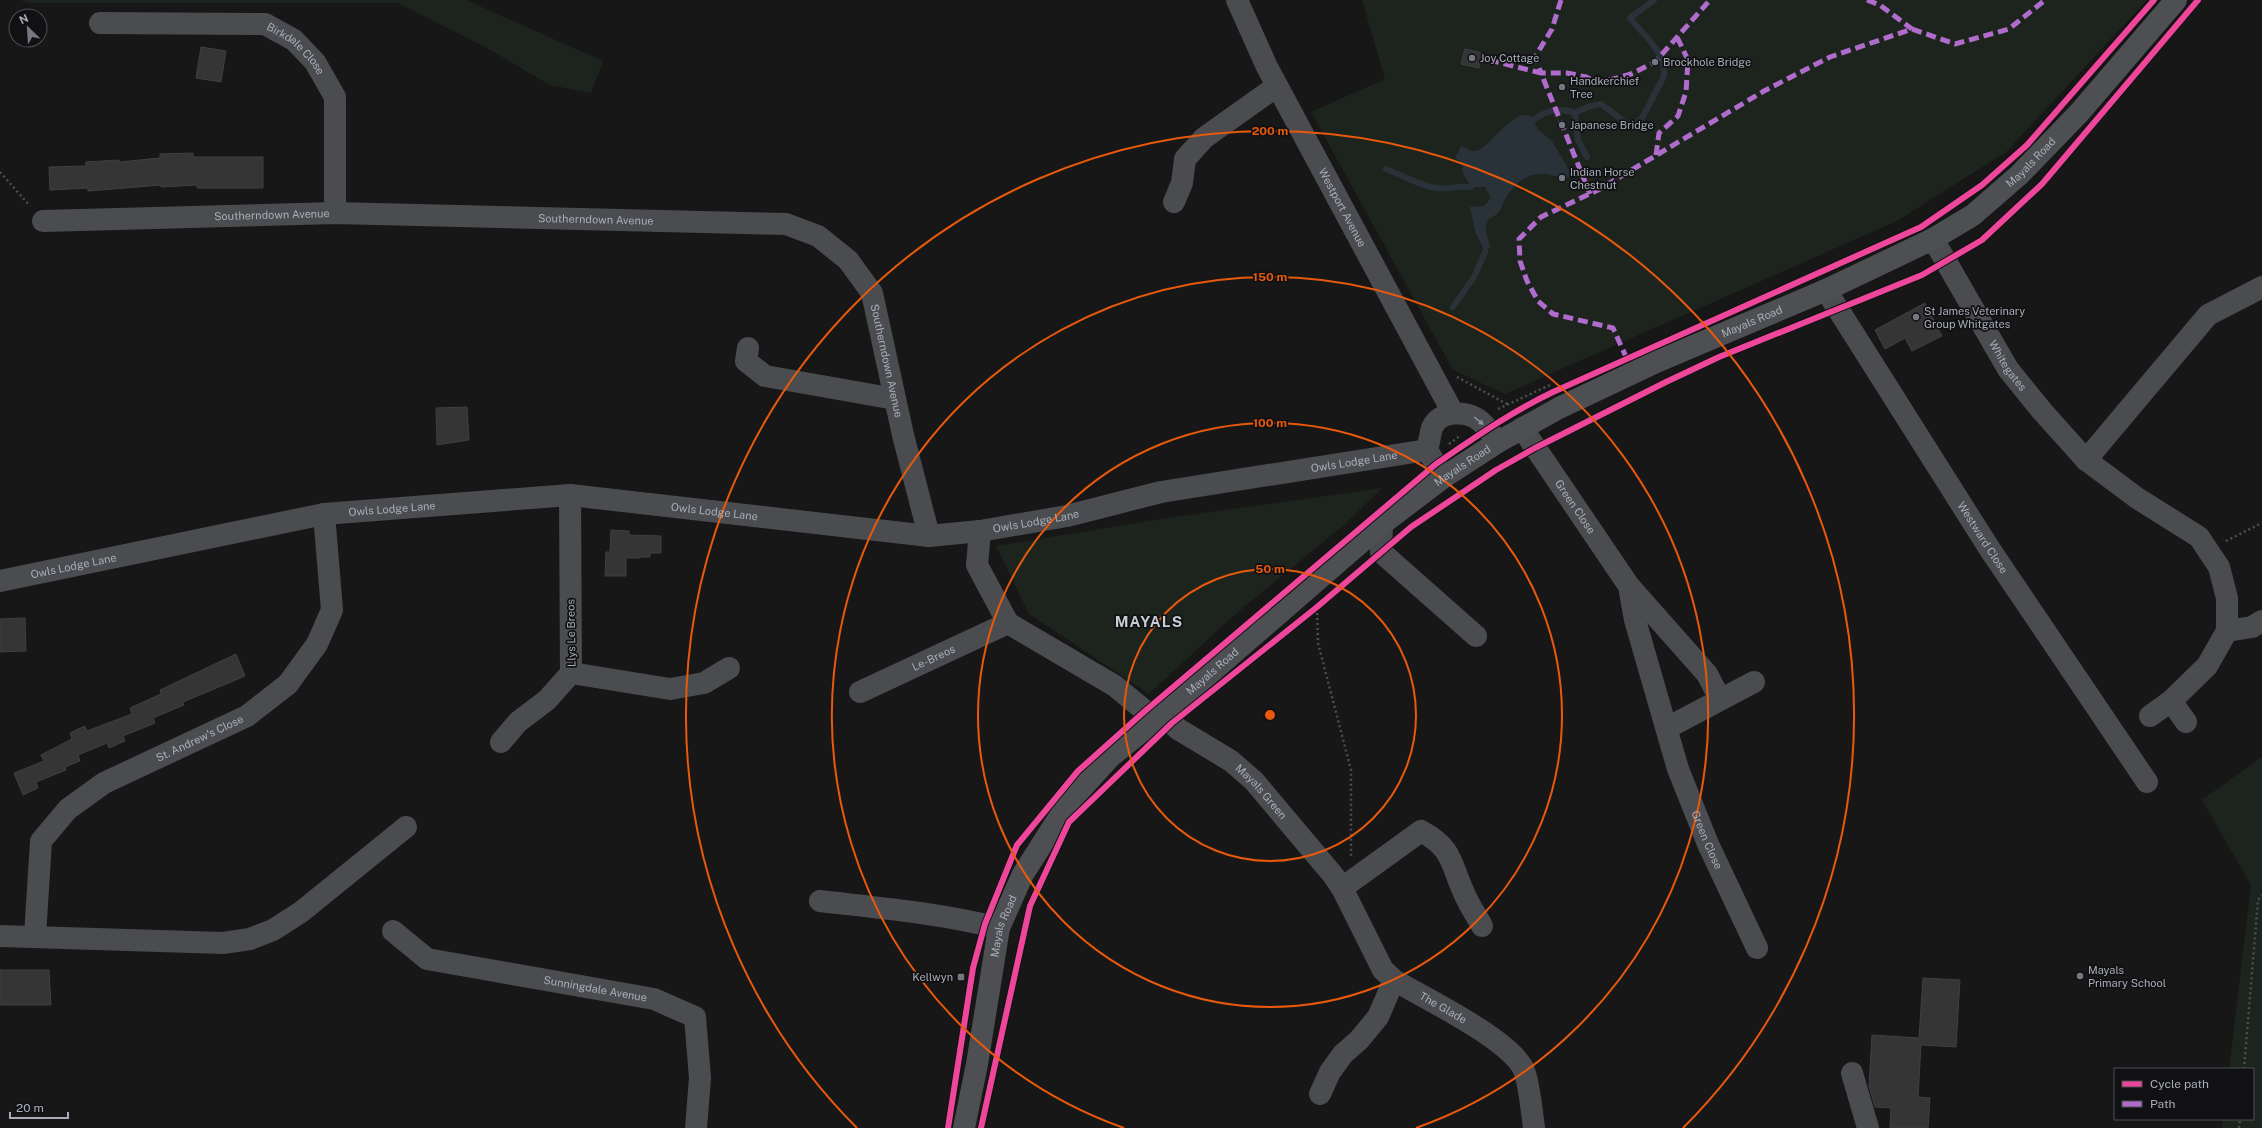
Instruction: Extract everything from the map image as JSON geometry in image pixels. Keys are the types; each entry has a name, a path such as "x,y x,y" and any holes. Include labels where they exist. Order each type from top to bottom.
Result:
{"main road":[{"name":"Mayals Road","path":"964,1128 977,1064 999,928 1023,874 1069,802 1110,757 1159,717 1382,524 1444,477 1498,442 1522,428 1656,362 1826,290 1933,239 1973,215 2019,175 2079,113 2176,0"}],"street":[{"name":"Westport Avenue","path":"1237,0 1277,86 1453,413"},
{"name":"Birkdale Close","path":"100,23 265,24 294,40 315,62 335,97 334,214"},
{"path":"1174,202 1182,183 1186,159 1204,138 1277,86"},
{"name":"Southerndown Avenue","path":"44,221 334,214 786,224 818,236 848,260 872,293 895,399 929,536"},
{"name":"Whitegates","path":"1933,239 2008,369 2042,411 2086,460 2137,498 2199,537 2219,567 2227,598 2228,631"},
{"path":"2086,460 2208,315 2262,288"},
{"name":"Westward Close","path":"1826,290 1989,548 2147,782"},
{"path":"748,348 746,361 754,370 765,376 895,399"},
{"path":"1444,477 1427,450 1432,427 1438,420 1453,413 1466,412 1480,420 1498,442"},
{"name":"Green Close","path":"1522,428 1629,586 1707,674 1720,699"},
{"name":"Owls Lodge Lane","path":"0,582 324,514 570,495 929,536 980,531 1067,516 1161,492 1427,450"},
{"name":"Llys Le Breos","path":"501,742 518,722 547,700 572,673 570,495"},
{"name":"St. Andrew's Close","path":"35,936 41,841 68,809 104,783 247,716 288,684 317,644 332,610 324,514"},
{"path":"1382,524 1381,552 1476,636"},
{"path":"980,531 977,565 1008,623"},
{"name":"Green Close","path":"1629,586 1635,620 1678,769 1708,844 1757,948"},
{"path":"2150,716 2171,701 2207,666 2228,631 2252,626 2262,621"},
{"name":"Mayals Green","path":"1008,623 1115,686 1159,717 1231,761 1254,781 1338,881"},
{"name":"Le-Breos","path":"860,692 1008,623"},
{"path":"572,673 670,689 704,683 729,668"},
{"path":"1667,728 1754,682"},
{"path":"2171,701 2186,722"},
{"path":"0,936 223,943 250,940 273,930 301,912 406,827"},
{"path":"1338,881 1421,831 1437,840 1446,850 1464,893 1482,926"},
{"name":"The Glade","path":"1338,881 1383,970 1394,980 1493,1037 1515,1056 1524,1069 1534,1128"},
{"path":"820,901 961,918 999,928"},
{"name":"Sunningdale Avenue","path":"393,931 427,959 654,999 695,1017 700,1078 696,1128"},
{"path":"1320,1094 1330,1072 1343,1054 1359,1040 1378,1017 1394,980"},
{"path":"1852,1073 1868,1128"}],"path":[{"path":"0,172 44,221"},
{"path":"1432,375 1446,367 1448,372 1508,404"},
{"path":"2208,550 2262,523"},
{"path":"1311,612 1319,603"},
{"path":"1319,603 1318,643 1351,770 1351,863 1338,881"},
{"path":"2244,1068 2258,900 2262,895"}],"shaded area":[{"path":"20,0 466,0 603,61 591,93 550,85 485,47 398,3 28,3"},
{"path":"1362,0 2147,0 2006,152 1897,221 1505,394 1453,370 1311,112 1385,79"},
{"path":"1522,115 1532,116 1538,130 1552,141 1572,175 1566,179 1546,174 1538,174 1523,179 1517,184 1504,201 1499,212 1487,222 1486,230 1490,247 1485,252 1475,231 1470,207 1484,206 1491,198 1485,187 1471,187 1463,173 1462,163 1455,158 1461,146 1472,151 1480,149 1509,123"},
{"path":"1382,488 1344,525 1232,617 1149,694 1029,614 996,546 1154,520"},
{"path":"2262,757 2262,1128 2222,1128 2223,1120 2254,1120 2254,1068 2229,1068 2251,885 2202,800"}],"building":[{"path":"201,47 226,51 221,82 196,78"},
{"name":"Joy Cottage","path":"1465,49 1482,53 1479,68 1461,64"},
{"path":"193,153 193,157 263,157 263,188 197,188 197,185 161,187 161,185 88,191 88,188 50,190 49,167 86,166 86,162 119,160 119,162 160,158 160,154"},
{"name":"St James Veterinary Group Whitgates","path":"1925,303 1942,336 1912,351 1905,338 1885,349 1875,330"},
{"path":"467,407 469,440 437,445 436,408"},
{"path":"611,530 629,531 629,535 661,536 661,553 650,553 650,557 626,558 626,576 605,576 606,552 610,552"},
{"path":"25,618 26,651 0,652 0,619"},
{"path":"236,654 245,676 183,702 184,705 153,718 155,723 123,736 125,741 109,748 107,743 78,755 80,761 65,767 66,770 36,782 38,788 23,795 14,773 44,761 41,755 72,739 70,733 85,726 87,731 132,714 130,708 161,694 160,690"},
{"path":"0,970 49,970 51,1005 0,1005"},
{"path":"1923,978 1960,980 1956,1047 1921,1045 1918,1097 1930,1098 1928,1128 1890,1128 1891,1108 1875,1107 1869,1086 1872,1035 1919,1038"}],"waterway":[{"path":"1575,113 1588,107 1601,104 1625,122 1633,125 1642,118 1664,76 1664,68 1662,59 1653,44 1630,18 1654,0"},
{"path":"1533,120 1553,110 1563,110 1575,113 1578,140 1587,157"},
{"path":"1386,169 1431,187 1471,187"},
{"path":"1453,307 1474,277 1485,252"}],"marked path":[{"path":"1561,0 1552,29 1535,57 1541,73 1567,73 1586,77 1599,83 1631,74 1655,62 1710,0"},
{"path":"1867,0 1880,5 1912,29"},
{"path":"1627,359 1613,328 1553,314 1538,301 1527,281 1520,261 1519,239 1541,217 1598,190 1764,91 1830,57 1912,29 1955,44 2009,29 2045,0"},
{"path":"1656,155 1659,133 1678,116 1686,92 1688,60 1677,37"},
{"path":"1489,60 1541,73 1590,194"}],"cycle path":[{"path":"948,1128 973,968 985,924 1017,845 1078,771 1145,711 1436,464 1493,426 1522,408 1553,392 1921,227 1982,185 2027,145 2154,0"},
{"path":"981,1128 1030,906 1069,822 1172,723 1317,607 1411,527 1496,470 1535,448 1666,382 1719,357 1922,275 1982,240 2042,184 2198,0"}],"place":[{"name":"Joy Cottage","path":"1472,58"},
{"name":"Brockhole Bridge","path":"1655,62"},
{"name":"Handkerchief Tree","path":"1562,87"},
{"name":"Japanese Bridge","path":"1562,125"},
{"name":"Indian Horse Chestnut","path":"1562,178"},
{"name":"St James Veterinary Group Whitgates","path":"1916,317"},
{"name":"Mayals Primary School","path":"2080,976"},
{"name":"Kellwyn","path":"961,977"}],"district":[{"name":"MAYALS","path":"1149,622"}]}
